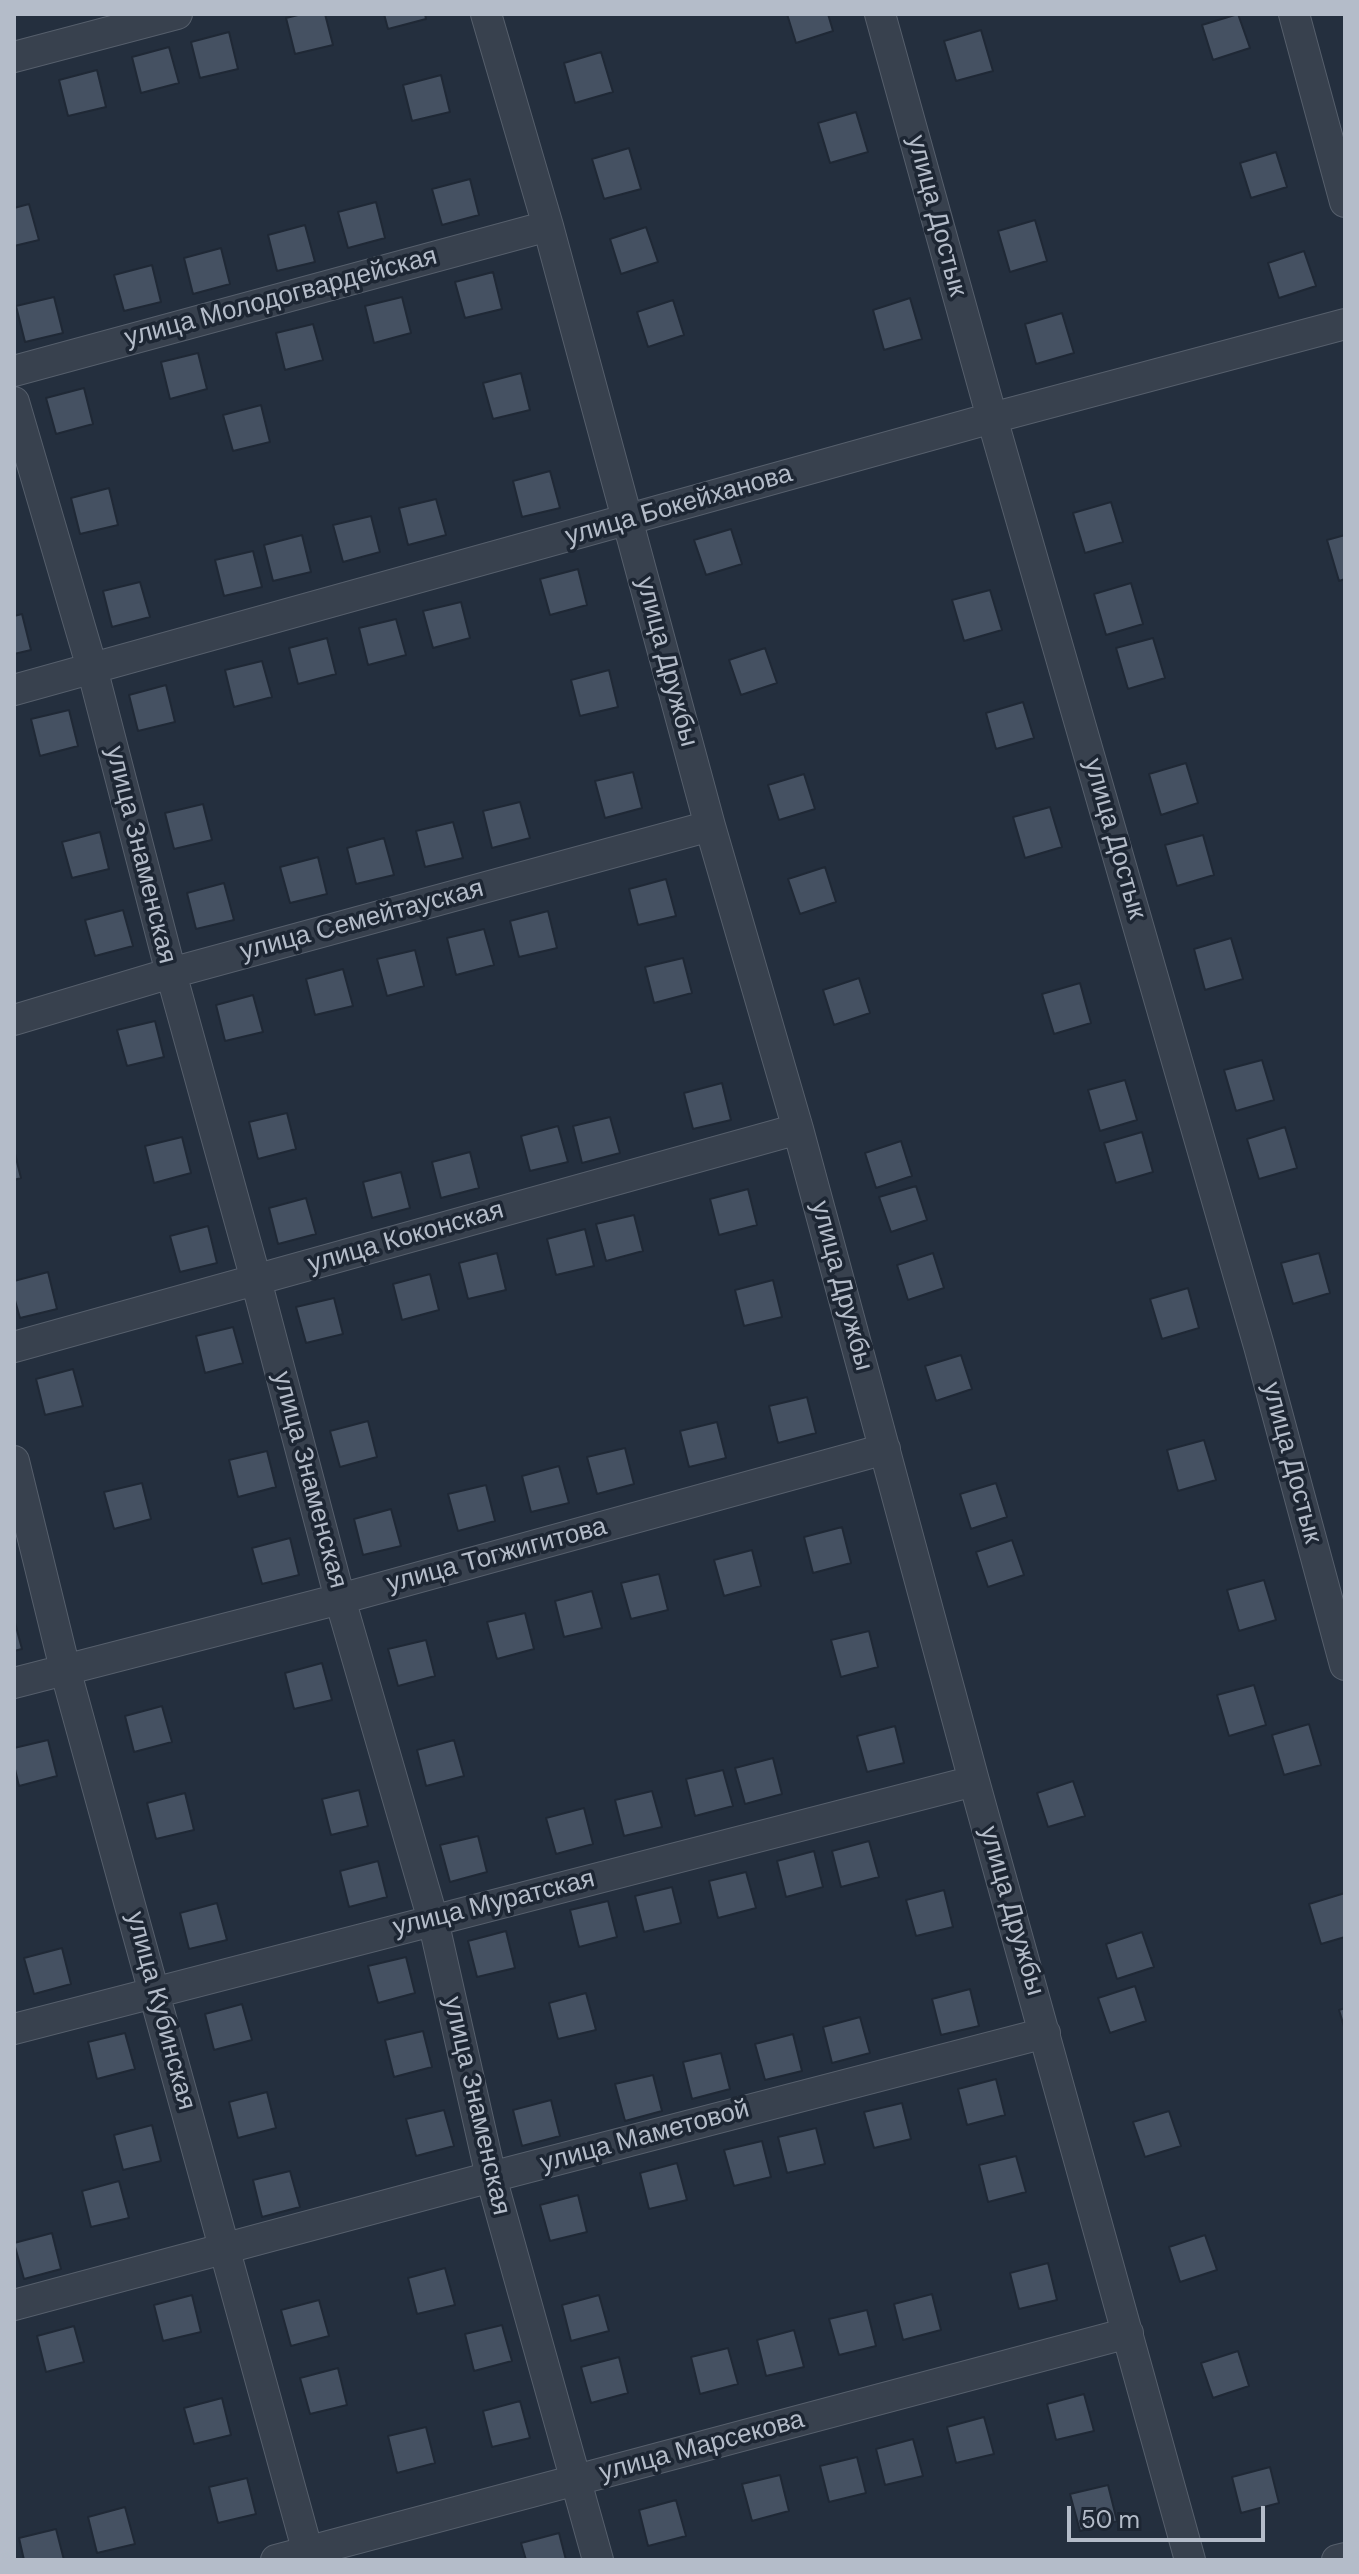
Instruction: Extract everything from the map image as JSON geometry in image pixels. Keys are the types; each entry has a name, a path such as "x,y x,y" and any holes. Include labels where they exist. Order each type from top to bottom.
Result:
{"street":[{"path":"14,57 177,14"},
{"name":"улица Дружбы","path":"486,14 548,226 710,826 798,1129 974,1781 1190,2560"},
{"name":"улица Достык","path":"880,14 992,418 1259,1346 1345,1665"},
{"path":"1294,14 1345,202"},
{"name":"улица Молодогвардейская","path":"14,371 548,226"},
{"name":"улица Бокейханова","path":"14,690 992,418 1345,324"},
{"name":"улица Знаменская","path":"14,402 92,668 340,1599 433,1920 491,2177 598,2560"},
{"name":"улица Семейтауская","path":"14,1020 171,973 710,826"},
{"name":"улица Коконская","path":"14,1347 798,1129"},
{"name":"улица Тогжигитова","path":"14,1683 340,1599 885,1449"},
{"name":"улица Кубинская","path":"14,1461 65,1669 308,2556"},
{"name":"улица Муратская","path":"14,2029 974,1781"},
{"name":"улица Маметовой","path":"14,2305 1045,2033"},
{"name":"улица Марсекова","path":"276,2560 308,2556 577,2480 1128,2333"},
{"path":"1337,2560 1345,2558"}],"building":[{"path":"325,14 333,45 295,54 286,18"},
{"path":"384,14 425,14 426,19 388,29"},
{"path":"787,14 828,14 833,31 796,43"},
{"path":"1238,14 1250,48 1213,60 1202,25"},
{"path":"981,30 993,71 956,81 944,41"},
{"path":"229,32 238,69 200,78 191,42"},
{"path":"169,47 179,83 141,93 132,57"},
{"path":"601,52 613,92 575,103 564,63"},
{"path":"97,70 106,107 68,116 59,80"},
{"path":"441,75 450,112 412,121 403,85"},
{"path":"856,112 868,152 830,163 818,123"},
{"path":"629,148 641,189 604,199 592,159"},
{"path":"1276,152 1287,187 1251,198 1240,163"},
{"path":"470,179 479,215 442,225 432,189"},
{"path":"376,202 385,238 348,248 338,212"},
{"path":"29,204 39,240 14,246 14,208"},
{"path":"1035,220 1047,261 1010,272 998,231"},
{"path":"305,225 315,262 277,271 268,235"},
{"path":"646,227 658,262 621,274 610,239"},
{"path":"221,248 230,284 193,294 184,258"},
{"path":"1304,251 1316,286 1279,298 1268,263"},
{"path":"152,265 161,302 124,311 114,275"},
{"path":"493,272 502,309 465,318 455,282"},
{"path":"54,297 63,333 25,342 16,306"},
{"path":"402,297 411,333 374,343 365,306"},
{"path":"910,298 922,339 884,350 873,310"},
{"path":"673,300 684,335 648,347 637,312"},
{"path":"1062,313 1074,353 1036,364 1025,324"},
{"path":"313,324 323,360 285,370 276,333"},
{"path":"198,353 207,389 170,399 161,362"},
{"path":"521,373 530,410 493,419 483,383"},
{"path":"84,388 93,424 56,434 46,398"},
{"path":"261,405 270,442 233,451 223,415"},
{"path":"550,471 560,508 522,517 513,481"},
{"path":"109,488 118,525 80,534 71,498"},
{"path":"436,499 446,535 408,545 399,508"},
{"path":"1111,502 1123,542 1085,553 1073,513"},
{"path":"371,516 380,552 343,562 333,525"},
{"path":"731,529 742,564 706,575 694,540"},
{"path":"302,535 311,572 273,581 264,545"},
{"path":"1345,535 1345,579 1339,581 1327,540"},
{"path":"253,551 262,587 224,596 215,560"},
{"path":"578,569 587,605 550,615 540,579"},
{"path":"140,582 150,617 112,627 103,591"},
{"path":"1131,583 1143,624 1106,635 1094,594"},
{"path":"990,590 1002,630 964,641 952,600"},
{"path":"461,602 470,638 433,648 423,611"},
{"path":"22,614 31,650 14,654 14,616"},
{"path":"396,619 406,655 368,665 359,628"},
{"path":"327,638 336,674 298,684 289,648"},
{"path":"1153,638 1165,678 1128,689 1116,648"},
{"path":"765,648 777,683 741,695 729,660"},
{"path":"262,661 272,697 234,707 225,670"},
{"path":"609,670 618,707 580,716 571,680"},
{"path":"166,685 175,722 138,731 129,695"},
{"path":"1023,702 1034,738 996,749 986,713"},
{"path":"69,710 78,746 40,756 31,719"},
{"path":"1186,763 1198,803 1161,815 1149,774"},
{"path":"633,772 642,808 605,818 595,781"},
{"path":"804,774 815,809 779,820 768,785"},
{"path":"520,802 530,838 492,848 483,811"},
{"path":"203,804 212,840 174,849 165,813"},
{"path":"1050,807 1062,847 1025,858 1013,817"},
{"path":"453,822 463,858 425,867 416,831"},
{"path":"100,832 109,869 72,878 62,842"},
{"path":"1203,835 1214,875 1177,886 1165,845"},
{"path":"384,838 394,875 356,884 347,848"},
{"path":"318,857 327,894 290,903 280,867"},
{"path":"825,867 836,902 800,914 788,879"},
{"path":"666,879 676,916 638,925 629,889"},
{"path":"224,883 234,920 196,929 187,893"},
{"path":"123,910 133,946 95,956 85,920"},
{"path":"548,911 557,948 519,957 510,921"},
{"path":"484,929 494,965 456,975 447,938"},
{"path":"1231,938 1243,979 1205,990 1194,949"},
{"path":"415,950 424,986 387,996 377,959"},
{"path":"683,958 692,993 654,1003 645,967"},
{"path":"343,969 353,1006 315,1015 306,979"},
{"path":"859,978 870,1013 834,1025 823,990"},
{"path":"1080,983 1091,1023 1054,1034 1042,994"},
{"path":"253,995 263,1032 225,1041 216,1005"},
{"path":"155,1021 164,1057 127,1066 117,1030"},
{"path":"1262,1060 1274,1100 1236,1111 1224,1070"},
{"path":"1125,1080 1137,1120 1100,1131 1088,1090"},
{"path":"722,1083 731,1120 693,1129 684,1093"},
{"path":"287,1113 296,1149 258,1159 249,1122"},
{"path":"610,1117 620,1153 582,1163 573,1126"},
{"path":"558,1126 568,1162 530,1171 521,1136"},
{"path":"1285,1127 1297,1168 1259,1179 1247,1139"},
{"path":"1142,1132 1153,1172 1116,1183 1104,1143"},
{"path":"182,1137 191,1173 154,1183 145,1146"},
{"path":"901,1141 912,1176 876,1188 865,1153"},
{"path":"14,1150 21,1178 14,1180"},
{"path":"470,1152 479,1188 441,1198 432,1162"},
{"path":"401,1172 410,1208 372,1218 363,1182"},
{"path":"916,1186 927,1220 891,1232 879,1197"},
{"path":"748,1189 757,1225 719,1235 710,1199"},
{"path":"306,1198 316,1234 278,1244 269,1208"},
{"path":"634,1215 643,1251 606,1261 596,1224"},
{"path":"208,1226 217,1263 180,1272 170,1236"},
{"path":"585,1229 594,1266 556,1275 547,1239"},
{"path":"497,1253 506,1290 468,1299 459,1263"},
{"path":"933,1253 944,1288 908,1300 897,1265"},
{"path":"1319,1253 1330,1293 1293,1304 1281,1263"},
{"path":"48,1272 57,1309 20,1318 14,1297 14,1281"},
{"path":"430,1274 439,1310 402,1320 393,1284"},
{"path":"773,1280 782,1317 744,1326 735,1290"},
{"path":"1188,1288 1199,1328 1162,1339 1150,1299"},
{"path":"334,1298 343,1334 306,1343 296,1307"},
{"path":"233,1327 243,1363 205,1373 196,1336"},
{"path":"961,1355 972,1389 936,1401 925,1366"},
{"path":"73,1369 83,1406 45,1415 36,1379"},
{"path":"807,1397 816,1433 778,1443 769,1406"},
{"path":"368,1421 377,1457 340,1467 330,1431"},
{"path":"717,1422 726,1458 689,1467 680,1431"},
{"path":"1204,1440 1216,1480 1178,1491 1167,1450"},
{"path":"625,1448 634,1484 597,1494 587,1457"},
{"path":"267,1451 276,1487 238,1497 229,1460"},
{"path":"559,1466 569,1503 531,1512 522,1476"},
{"path":"142,1483 151,1519 114,1529 104,1492"},
{"path":"996,1483 1007,1517 971,1529 960,1494"},
{"path":"486,1485 495,1521 458,1531 448,1494"},
{"path":"391,1509 401,1546 363,1555 354,1519"},
{"path":"842,1527 851,1563 813,1573 804,1537"},
{"path":"290,1538 299,1575 262,1584 252,1548"},
{"path":"1012,1540 1024,1575 988,1587 976,1552"},
{"path":"752,1550 761,1586 724,1596 714,1560"},
{"path":"659,1574 668,1610 631,1619 621,1583"},
{"path":"1264,1580 1276,1620 1239,1631 1227,1590"},
{"path":"592,1591 602,1628 564,1637 555,1601"},
{"path":"525,1613 534,1649 497,1659 487,1622"},
{"path":"14,1619 22,1649 14,1651"},
{"path":"869,1631 878,1667 841,1677 831,1640"},
{"path":"426,1640 435,1676 398,1686 388,1649"},
{"path":"322,1663 332,1700 294,1709 285,1673"},
{"path":"1254,1685 1266,1725 1229,1736 1217,1695"},
{"path":"162,1706 172,1742 134,1752 125,1716"},
{"path":"1309,1724 1321,1765 1284,1775 1272,1735"},
{"path":"895,1726 904,1763 867,1772 857,1736"},
{"path":"48,1740 57,1776 19,1786 14,1748"},
{"path":"454,1740 464,1776 426,1786 417,1750"},
{"path":"773,1758 782,1794 745,1804 735,1768"},
{"path":"723,1770 733,1806 695,1816 686,1779"},
{"path":"1073,1781 1085,1816 1048,1827 1037,1793"},
{"path":"359,1790 368,1826 331,1835 322,1799"},
{"path":"652,1791 662,1827 624,1836 615,1800"},
{"path":"185,1793 194,1830 156,1839 147,1803"},
{"path":"584,1808 593,1844 556,1854 546,1818"},
{"path":"478,1836 487,1872 450,1882 440,1845"},
{"path":"869,1841 879,1877 841,1887 832,1851"},
{"path":"814,1851 823,1887 786,1897 777,1861"},
{"path":"378,1861 387,1897 349,1907 340,1871"},
{"path":"746,1872 756,1908 718,1918 709,1881"},
{"path":"672,1887 681,1923 644,1932 635,1896"},
{"path":"944,1890 953,1927 916,1936 906,1900"},
{"path":"1345,1893 1345,1937 1321,1944 1309,1904"},
{"path":"608,1901 617,1937 579,1947 570,1910"},
{"path":"217,1903 227,1940 189,1949 180,1913"},
{"path":"506,1931 515,1968 477,1977 468,1941"},
{"path":"1142,1932 1154,1967 1117,1979 1106,1944"},
{"path":"62,1948 71,1984 34,1994 24,1958"},
{"path":"406,1957 415,1993 378,2003 368,1966"},
{"path":"1135,1986 1146,2021 1110,2033 1098,1998"},
{"path":"970,1989 979,2026 941,2035 932,1999"},
{"path":"586,1993 596,2030 558,2039 549,2003"},
{"path":"242,2004 252,2040 214,2050 205,2014"},
{"path":"1345,2008 1345,2030 1339,2010"},
{"path":"860,2017 870,2053 832,2063 823,2027"},
{"path":"423,2031 432,2067 394,2077 385,2040"},
{"path":"125,2033 135,2069 97,2079 88,2042"},
{"path":"793,2034 802,2071 765,2080 755,2044"},
{"path":"721,2053 730,2089 692,2099 683,2062"},
{"path":"653,2075 662,2111 625,2121 615,2084"},
{"path":"996,2079 1005,2115 967,2125 958,2089"},
{"path":"267,2092 276,2128 238,2138 229,2102"},
{"path":"551,2100 560,2136 522,2146 513,2110"},
{"path":"902,2103 911,2139 874,2148 864,2112"},
{"path":"444,2110 454,2146 416,2156 406,2119"},
{"path":"1169,2111 1181,2146 1145,2157 1133,2122"},
{"path":"152,2125 161,2161 123,2170 114,2135"},
{"path":"816,2128 825,2164 787,2173 778,2137"},
{"path":"762,2141 771,2177 734,2186 724,2150"},
{"path":"1016,2156 1026,2192 988,2202 979,2165"},
{"path":"677,2163 687,2200 649,2209 640,2173"},
{"path":"290,2171 300,2207 262,2217 253,2180"},
{"path":"119,2181 129,2218 91,2227 82,2191"},
{"path":"578,2195 587,2232 550,2241 540,2205"},
{"path":"52,2233 61,2269 24,2279 14,2243"},
{"path":"1205,2235 1217,2270 1180,2282 1169,2247"},
{"path":"1048,2263 1057,2300 1019,2309 1010,2273"},
{"path":"445,2268 455,2305 417,2314 408,2278"},
{"path":"932,2294 941,2330 903,2340 894,2304"},
{"path":"192,2295 201,2332 163,2341 154,2305"},
{"path":"599,2295 609,2331 571,2341 562,2305"},
{"path":"319,2300 329,2336 291,2346 281,2310"},
{"path":"867,2310 876,2346 839,2355 829,2319"},
{"path":"502,2325 512,2361 474,2371 465,2334"},
{"path":"74,2326 84,2362 46,2372 37,2336"},
{"path":"794,2330 804,2367 766,2376 757,2340"},
{"path":"728,2348 738,2384 700,2394 691,2357"},
{"path":"1238,2351 1249,2386 1213,2398 1201,2363"},
{"path":"619,2357 628,2393 591,2403 581,2367"},
{"path":"338,2368 347,2405 310,2414 300,2378"},
{"path":"1084,2394 1094,2431 1056,2440 1047,2404"},
{"path":"222,2398 231,2435 194,2444 184,2408"},
{"path":"520,2401 530,2438 492,2447 483,2411"},
{"path":"984,2417 994,2454 956,2463 947,2427"},
{"path":"426,2427 435,2463 397,2473 388,2436"},
{"path":"913,2439 923,2476 885,2485 876,2449"},
{"path":"857,2457 866,2493 829,2502 820,2466"},
{"path":"1270,2467 1279,2503 1241,2513 1232,2477"},
{"path":"780,2475 789,2511 752,2521 742,2484"},
{"path":"247,2478 256,2514 218,2523 209,2487"},
{"path":"1108,2485 1117,2521 1080,2531 1070,2494"},
{"path":"676,2500 686,2536 648,2546 639,2510"},
{"path":"125,2507 135,2544 97,2553 88,2517"},
{"path":"56,2529 64,2560 24,2560 19,2538"},
{"path":"559,2533 566,2560 526,2560 521,2543"}]}
